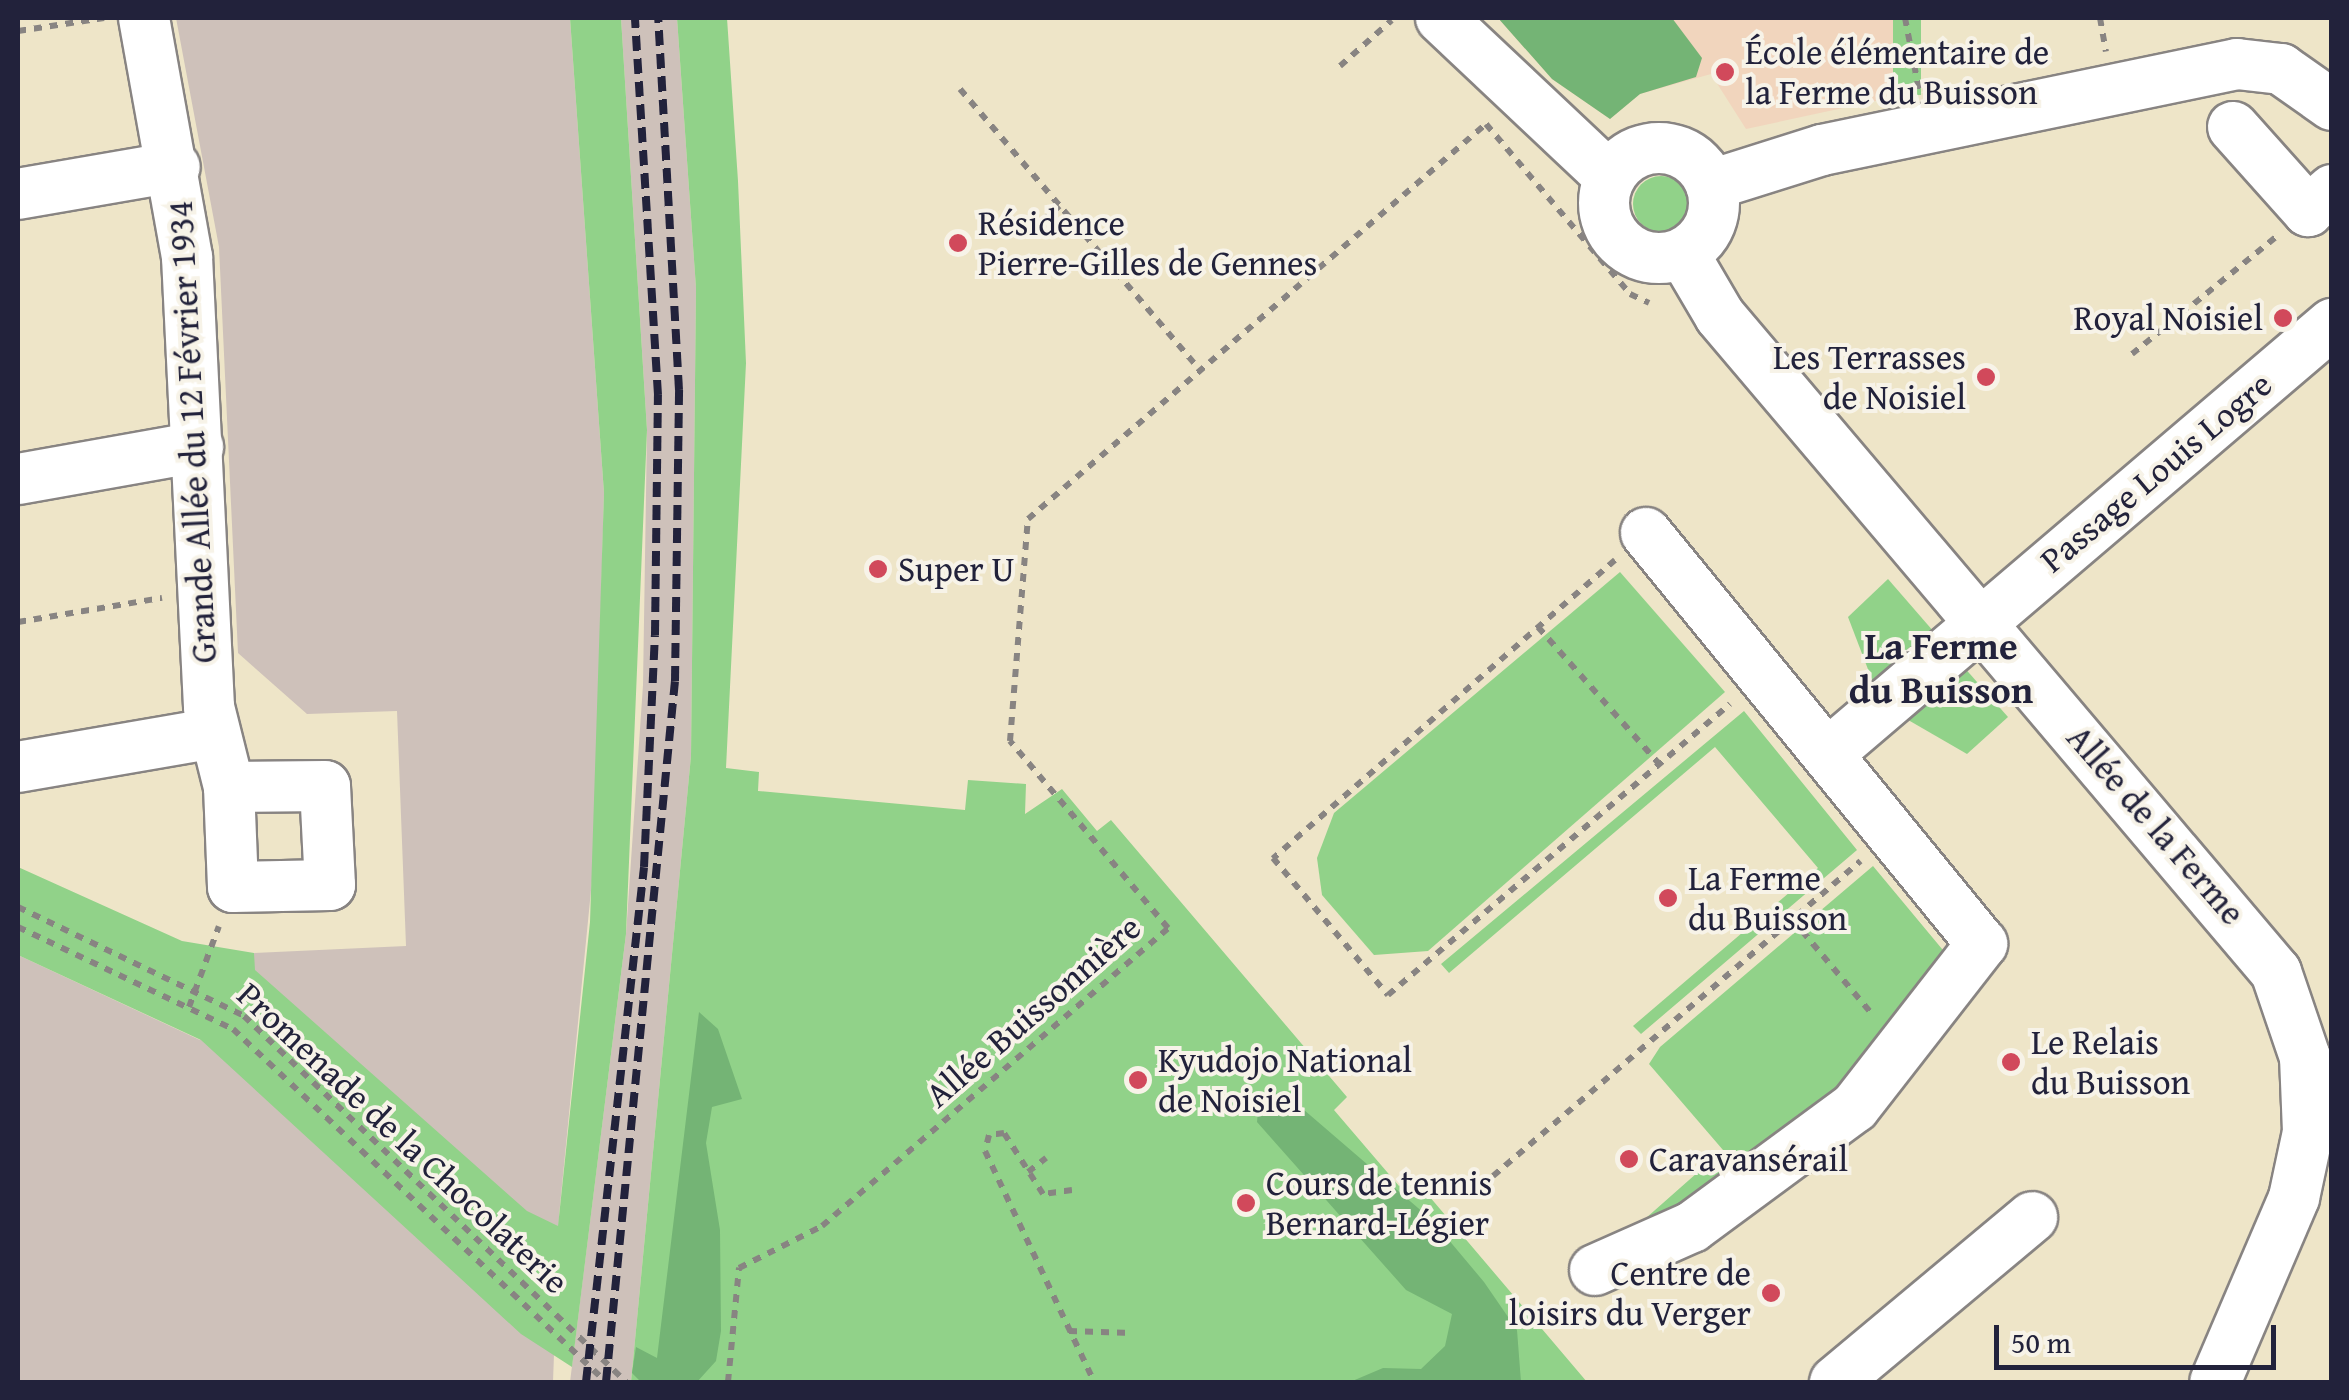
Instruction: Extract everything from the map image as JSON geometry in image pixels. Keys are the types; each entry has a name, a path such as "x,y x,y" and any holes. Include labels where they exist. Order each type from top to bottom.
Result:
{"street":[{"name":"Grande Allée du 12 Février 1934","path":"144,18 175,167 198,447 203,594 214,734 229,787 233,887"},
{"path":"1441,18 1610,177"},
{"path":"1711,184 1732,171 2237,64 2280,70 2332,104"},
{"path":"2233,127 2320,200"},
{"path":"1668,148 1699,165 1711,184 1707,232 1683,254 1652,259 1620,244 1604,212 1610,177 1635,153 1668,148"},
{"path":"18,194 175,167"},
{"name":"Allée de la Ferme","path":"1683,254 1720,316 2254,939 2271,1011 2320,1095 2294,1198 2214,1382"},
{"name":"Passage Louis Logre","path":"1830,752 2332,324"},
{"path":"18,479 198,447"},
{"path":"1595,1270 1692,1227 1854,1107 1982,944 1896,830 1646,533"},
{"path":"18,767 214,734"},
{"path":"229,787 326,786 330,885 233,887"},
{"path":"1834,1382 2032,1218"}],"path":[{"path":"18,31 106,18"},
{"path":"1905,18 1927,128"},
{"path":"1340,66 1392,20"},
{"path":"960,89 1200,370"},
{"name":"Allée Buissonnière","path":"728,1382 739,1268 822,1226 1168,928 1010,741 1028,519 1486,124 1630,294 1649,303"},
{"path":"2132,354 2320,200"},
{"path":"1042,221 1060,206"},
{"path":"1646,533 1273,858 1388,995 1765,674"},
{"path":"18,622 203,594"},
{"path":"1538,627 1659,764"},
{"path":"1493,1176 1896,830"},
{"path":"188,1006 233,887"},
{"name":"Promenade de la Chocolaterie","path":"18,906 244,1016 626,1382"},
{"path":"1792,919 1902,1049"},
{"path":"18,928 188,1006 258,1051 606,1382"},
{"path":"1072,1190 1049,1197 1028,1172 1004,1132 993,1130 985,1151 1094,1382"},
{"path":"1028,1172 1046,1158"},
{"path":"1069,1331 1132,1332"}],"shaded area":[{"path":"176,18 570,18 604,493 594,860 559,1216 553,1382 18,1382 18,955 200,1040 254,970 254,953 406,946 397,711 307,714 238,653 219,247"},
{"path":"621,18 677,18 696,288 691,756 631,1382 570,1382 626,934 643,685 647,430"},
{"name":"École élémentaire de la Ferme du Buisson","path":"1498,18 1893,18 1908,94 1746,129 1711,74 1640,94 1610,119 1552,79"}],"green space":[{"path":"570,18 621,18 647,430 626,934 572,1367 521,1334 201,1040 18,955 18,867 182,941 254,953 255,970 527,1211 558,1226 590,922 604,493"},
{"path":"677,18 727,18 738,181 746,363 726,768 759,772 758,791 965,810 968,780 1026,784 1025,814 1062,789 1097,831 1111,820 1347,1097 1334,1110 1399,1186 1412,1176 1587,1382 631,1382 691,756 696,288"},
{"path":"1498,18 1672,18 1702,58 1696,77 1640,94 1610,119 1552,79"},
{"path":"1893,18 1921,18 1921,95 1893,95"},
{"path":"1661,176 1681,184 1689,204 1681,224 1661,232 1641,224 1633,204 1641,184"},
{"path":"1620,572 1725,692 1428,951 1374,955 1322,895 1317,858 1334,813"},
{"path":"1888,579 1934,632 1874,685 1848,617"},
{"path":"1962,665 2008,717 1967,754 1903,717"},
{"path":"1744,711 1857,850 1641,1034 1633,1026 1818,868 1715,747 1449,973 1441,964"},
{"path":"1873,866 1952,961 1827,1119 1620,1241 1723,1150 1649,1064 1660,1047"},
{"path":"699,1012 718,1029 742,1099 712,1107 706,1143 720,1230 721,1331 716,1361 697,1382 641,1382 632,1373 636,1347 657,1358"},
{"path":"1282,1091 1432,1220 1484,1282 1517,1330 1521,1382 1350,1382 1383,1368 1421,1369 1445,1346 1452,1314 1406,1290 1257,1122 1259,1101"}],"railway":[{"path":"586,1382 644,867 655,635 658,395 635,18"},
{"path":"606,1382 675,681 679,390 658,18"}],"place":[{"name":"École élémentaire de la Ferme du Buisson","path":"1725,72"},
{"name":"Résidence Pierre-Gilles de Gennes","path":"958,243"},
{"name":"Royal Noisiel","path":"2283,318"},
{"name":"Les Terrasses de Noisiel","path":"1986,377"},
{"name":"Super U","path":"878,569"},
{"name":"La Ferme du Buisson","path":"1668,898"},
{"name":"Le Relais du Buisson","path":"2011,1062"},
{"name":"Kyudojo National de Noisiel","path":"1138,1080"},
{"name":"Caravansérail","path":"1629,1159"},
{"name":"Cours de tennis Bernard-Légier","path":"1246,1203"},
{"name":"Centre de loisirs du Verger","path":"1771,1293"}],"district":[{"name":"La Ferme du Buisson","path":"1941,668"}]}
